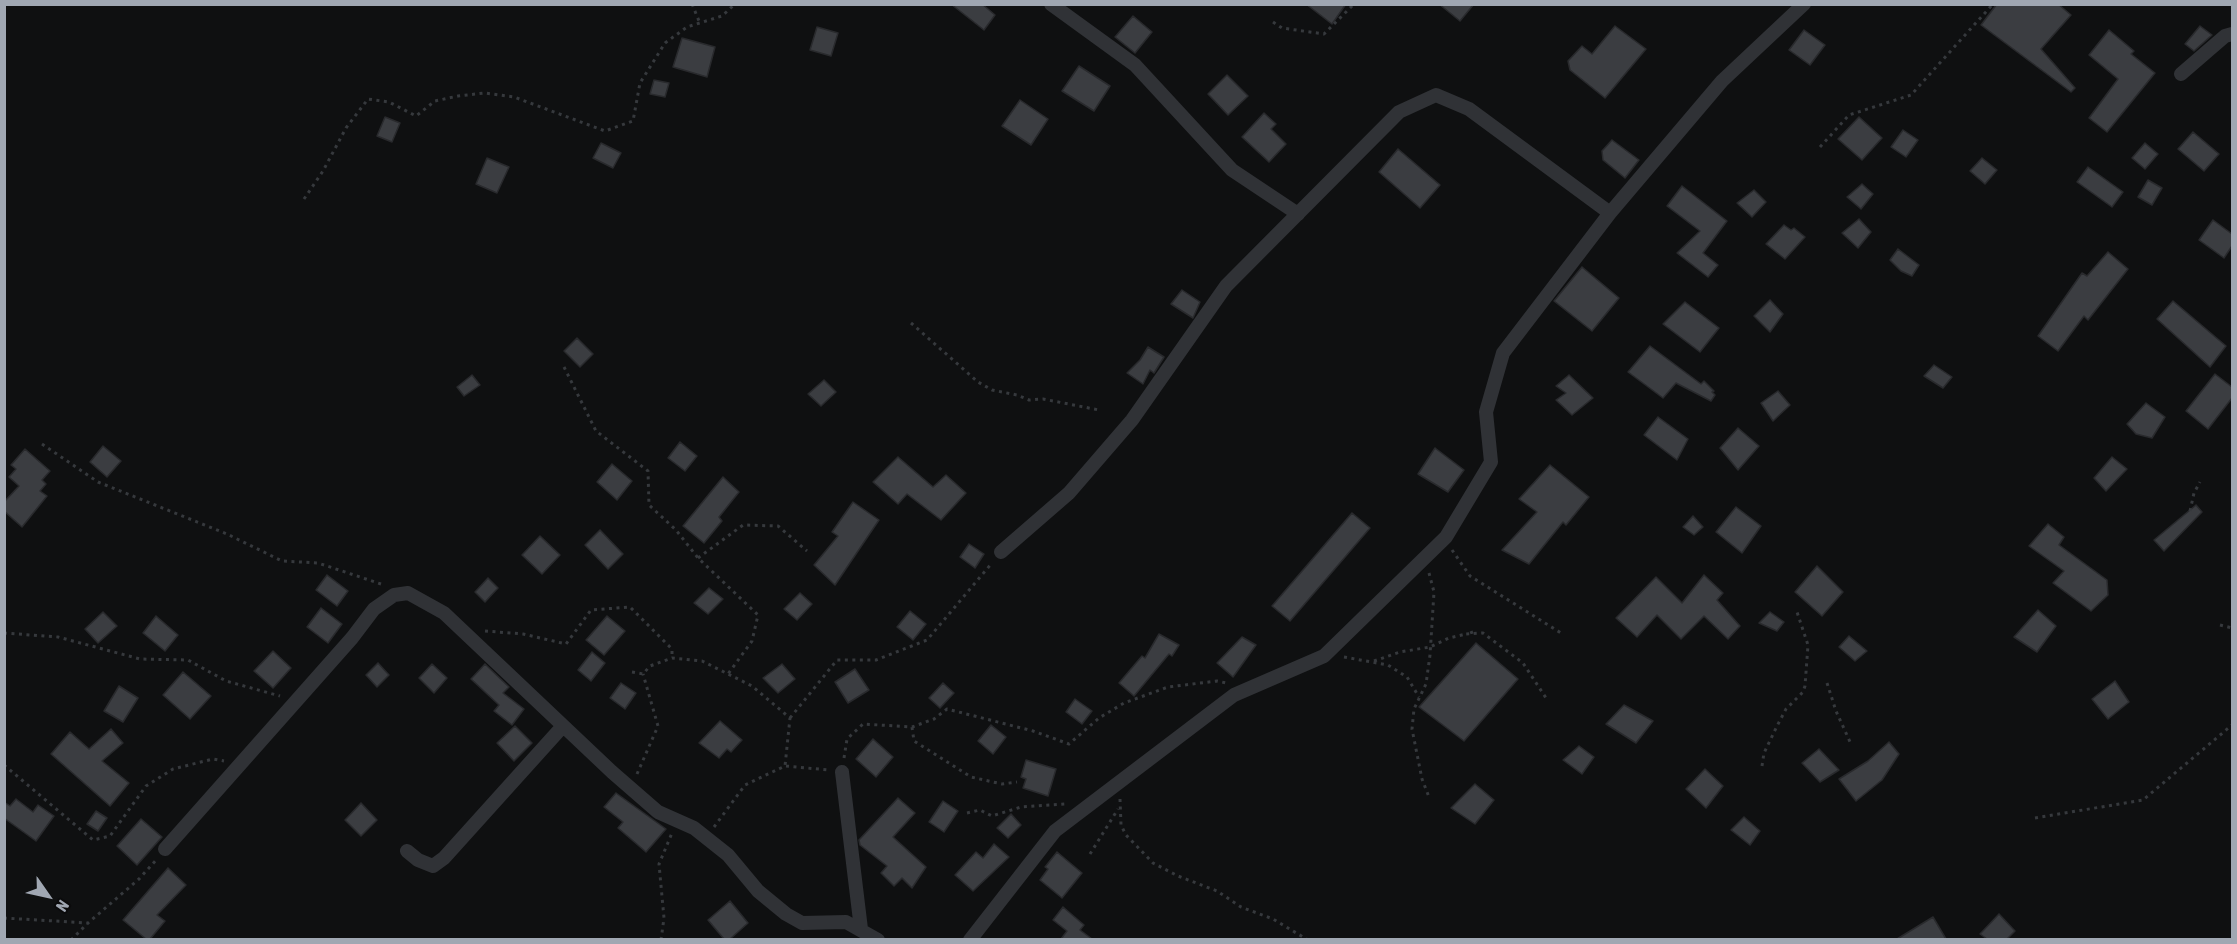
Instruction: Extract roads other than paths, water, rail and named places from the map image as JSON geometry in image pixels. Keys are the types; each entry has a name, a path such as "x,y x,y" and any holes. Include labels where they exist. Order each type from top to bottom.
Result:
{"street":[{"path":"1051,4 1135,65 1232,170 1298,213"},
{"path":"970,939 1055,831 1234,695 1324,656 1446,537 1491,462 1486,412 1503,353 1610,213 1722,81 1804,4"},
{"path":"2181,74 2225,36 2232,34"},
{"path":"1001,552 1069,494 1132,420 1226,286 1399,112 1436,95 1469,109 1610,213"},
{"path":"165,849 374,609 394,595 408,593 444,612 563,726 658,812 679,822 728,855 758,891 786,914 802,923 846,922 878,939"},
{"path":"407,851 418,860 433,866 444,858 563,726"},
{"path":"842,772 861,929"}]}
